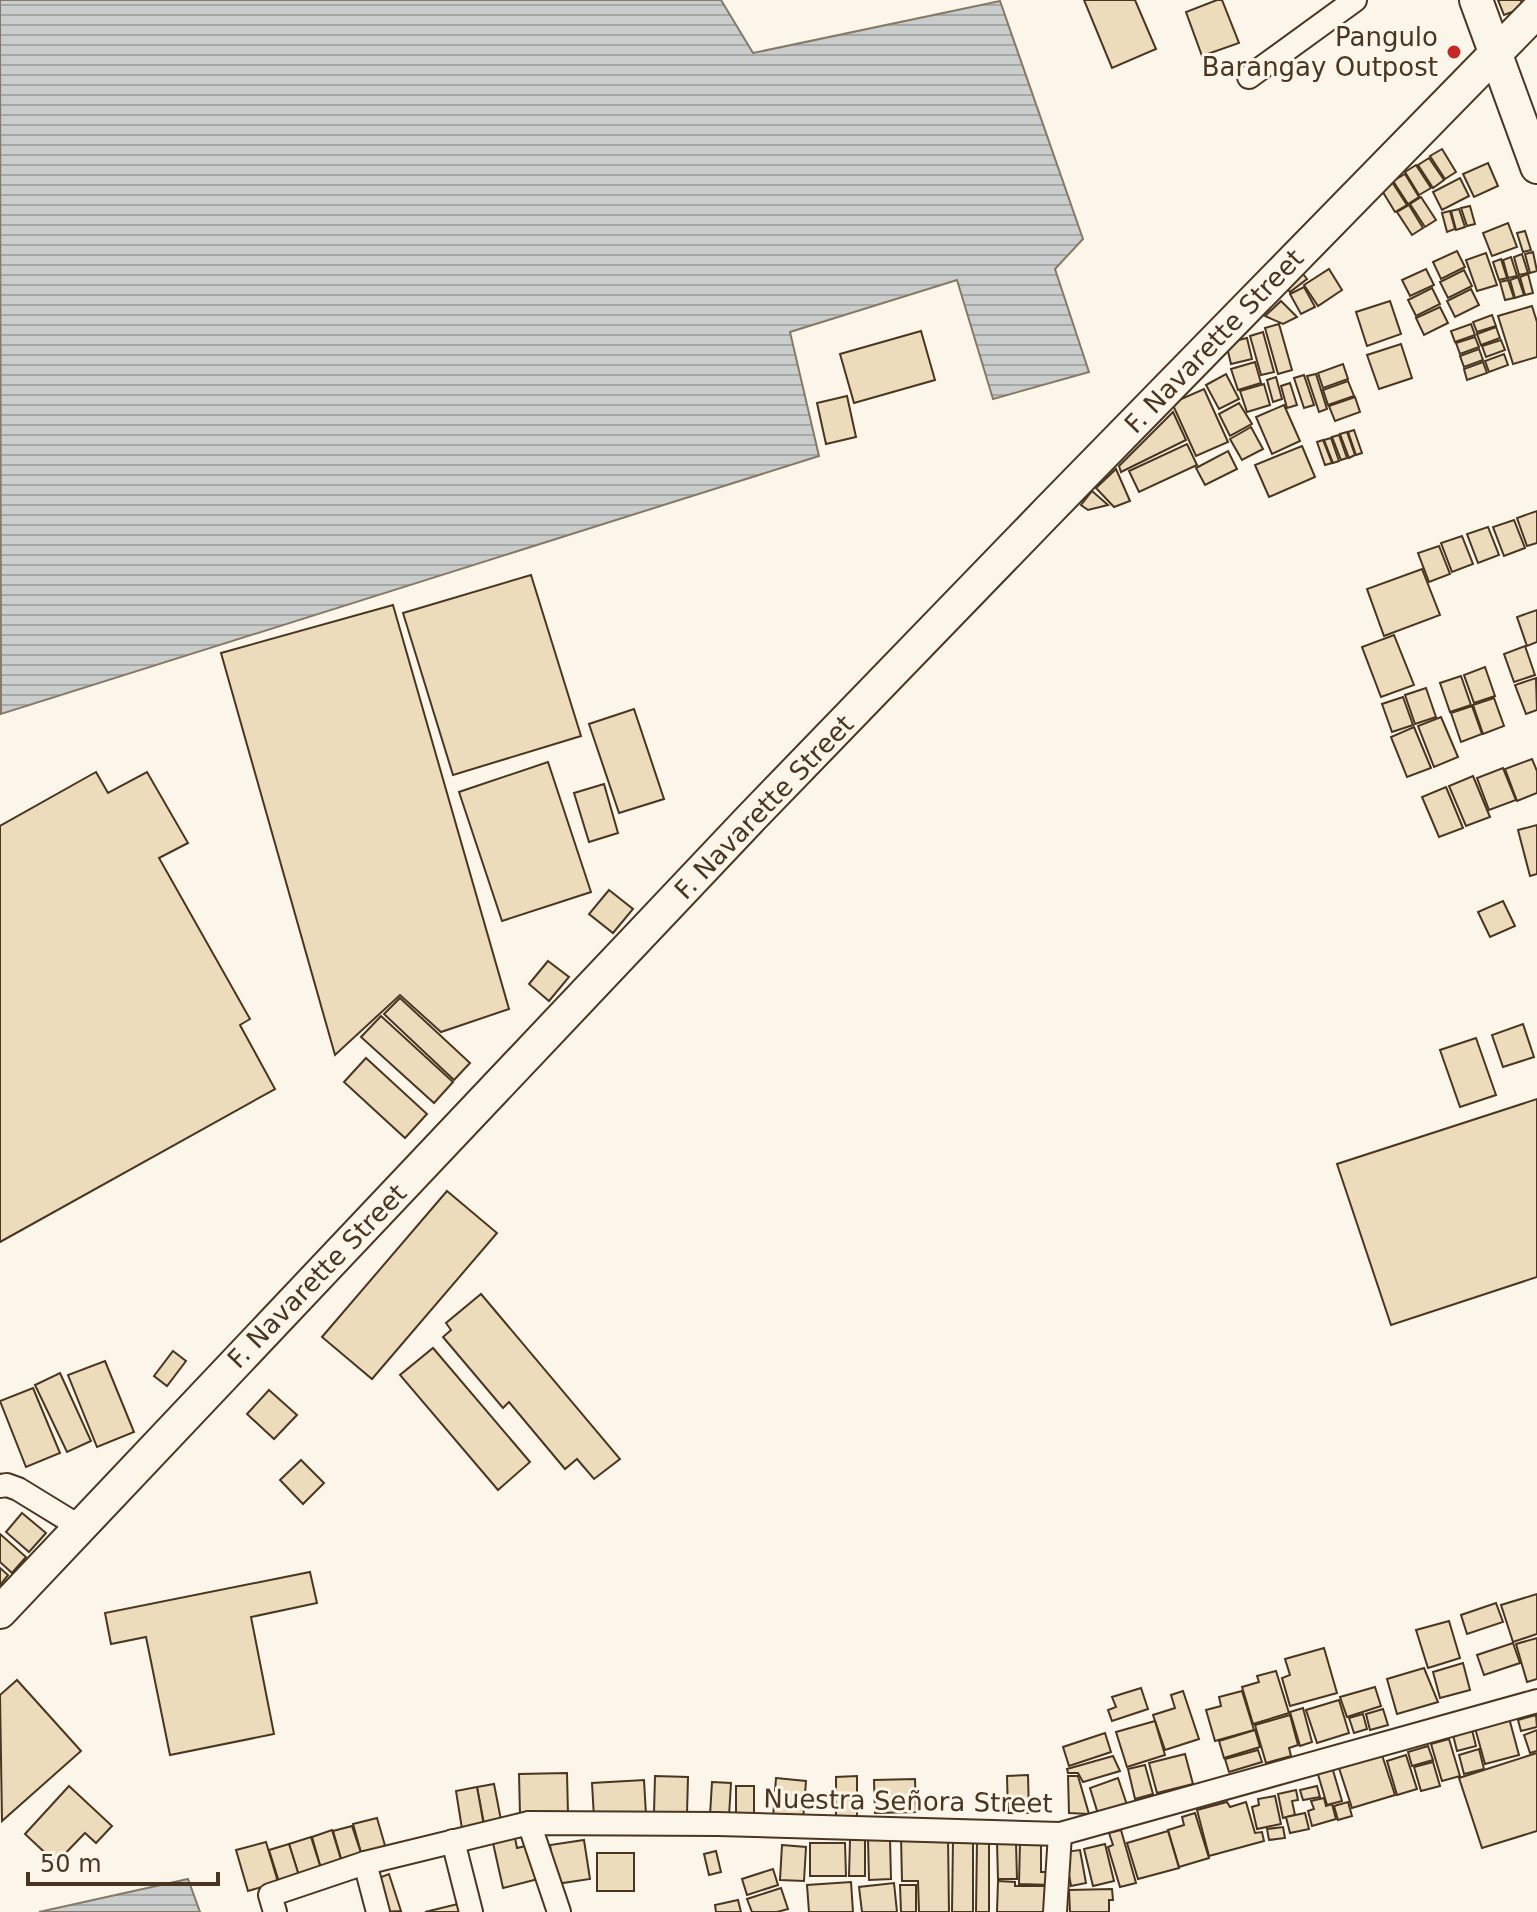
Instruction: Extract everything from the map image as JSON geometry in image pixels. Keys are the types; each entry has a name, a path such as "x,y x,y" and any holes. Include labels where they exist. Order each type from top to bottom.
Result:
{"main road":[{"path":"1476,0 1537,167"},
{"name":"F. Navarette Street","path":"0,1612 751,818 1537,11"}],"street":[{"path":"1249,77 1355,0"},
{"path":"0,1486 18,1489 80,1527"},
{"name":"Nuestra Señora Street","path":"273,1903 365,1863 529,1823 718,1824 1060,1834 1537,1701"},
{"path":"529,1823 559,1912"},
{"path":"1055,1912 1060,1834"},
{"path":"453,1841 471,1912"},
{"path":"365,1863 378,1912"}],"shaded area":[{"path":"0,0 721,0 753,53 1000,1 1083,239 1055,269 1089,372 993,399 957,280 790,332 819,456 1,714"},
{"path":"188,1879 200,1912 39,1912"}],"building":[{"path":"1084,0 1135,0 1156,49 1112,68"},
{"path":"1222,0 1239,43 1202,56 1186,12"},
{"path":"1498,0 1521,0 1523,8 1504,15"},
{"path":"1442,149 1456,172 1445,179 1430,156"},
{"path":"1429,158 1444,180 1433,188 1418,165"},
{"path":"1488,163 1498,186 1474,197 1463,174"},
{"path":"1416,165 1431,188 1419,195 1405,172"},
{"path":"1405,174 1419,197 1408,204 1393,181"},
{"path":"1460,178 1469,196 1442,210 1433,192"},
{"path":"1392,182 1407,205 1395,212 1381,189"},
{"path":"1421,197 1436,220 1425,227 1410,204"},
{"path":"1409,205 1423,228 1412,235 1397,212"},
{"path":"1470,206 1475,224 1467,226 1461,208"},
{"path":"1459,209 1465,227 1456,230 1451,211"},
{"path":"1450,211 1455,229 1447,232 1442,213"},
{"path":"1508,223 1517,247 1492,256 1483,233"},
{"path":"1525,231 1531,250 1523,252 1517,233"},
{"path":"1457,251 1465,267 1441,279 1433,262"},
{"path":"1533,252 1537,271 1530,273 1525,254"},
{"path":"1486,253 1497,285 1477,291 1466,260"},
{"path":"1522,254 1528,273 1519,275 1514,257"},
{"path":"1511,257 1517,276 1508,278 1503,260"},
{"path":"1501,259 1507,278 1499,280 1493,262"},
{"path":"1299,269 1307,279 1290,292 1282,282"},
{"path":"1329,269 1342,290 1318,306 1304,285"},
{"path":"1426,269 1434,285 1410,296 1402,280"},
{"path":"1464,270 1472,286 1448,298 1440,282"},
{"path":"1528,274 1533,293 1525,295 1520,277"},
{"path":"1518,277 1524,295 1515,298 1510,280"},
{"path":"1508,280 1514,298 1505,300 1500,282"},
{"path":"1304,287 1315,307 1301,314 1290,294"},
{"path":"1432,288 1440,304 1416,316 1408,300"},
{"path":"1471,289 1479,305 1455,317 1447,301"},
{"path":"1281,301 1297,317 1283,324 1265,316"},
{"path":"1390,301 1401,334 1367,346 1356,312"},
{"path":"1532,306 1537,322 1537,357 1513,364 1498,316"},
{"path":"1440,307 1448,323 1424,335 1416,318"},
{"path":"1492,315 1496,326 1477,332 1473,322"},
{"path":"1279,324 1292,370 1278,374 1265,328"},
{"path":"1471,324 1475,335 1455,342 1451,331"},
{"path":"1496,327 1500,338 1481,345 1477,334"},
{"path":"921,331 935,380 854,403 840,354"},
{"path":"1263,332 1274,372 1261,375 1250,336"},
{"path":"1475,337 1479,347 1460,354 1456,343"},
{"path":"1247,338 1252,359 1231,364 1226,343"},
{"path":"1501,340 1505,350 1486,357 1482,346"},
{"path":"1401,344 1412,378 1379,389 1367,355"},
{"path":"1479,349 1483,360 1464,367 1460,356"},
{"path":"1504,354 1508,365 1489,372 1485,361"},
{"path":"1255,362 1261,383 1238,390 1231,369"},
{"path":"1483,362 1487,373 1467,380 1464,369"},
{"path":"1343,364 1348,379 1323,388 1318,373"},
{"path":"1226,374 1239,399 1219,409 1206,385"},
{"path":"1316,374 1327,409 1319,412 1307,376"},
{"path":"1304,375 1314,405 1304,408 1294,378"},
{"path":"1276,377 1282,399 1273,402 1267,380"},
{"path":"1348,381 1354,396 1328,405 1323,390"},
{"path":"1290,383 1297,405 1287,408 1281,386"},
{"path":"1264,384 1270,405 1247,412 1240,391"},
{"path":"1204,389 1228,442 1196,456 1172,403"},
{"path":"847,396 856,437 826,444 817,403"},
{"path":"1355,397 1360,412 1335,421 1329,406"},
{"path":"1239,403 1252,424 1230,436 1219,414"},
{"path":"1284,405 1300,441 1272,454 1256,417"},
{"path":"1173,412 1186,440 1121,472 1119,466"},
{"path":"1251,427 1263,449 1242,460 1230,439"},
{"path":"1354,430 1362,453 1356,455 1348,432"},
{"path":"1347,432 1355,455 1349,458 1340,434"},
{"path":"1339,435 1347,458 1341,460 1332,437"},
{"path":"1331,438 1339,461 1333,463 1324,440"},
{"path":"1323,440 1332,463 1325,465 1317,442"},
{"path":"1187,444 1197,465 1139,492 1129,471"},
{"path":"1302,446 1315,477 1269,497 1255,465"},
{"path":"1228,451 1237,469 1205,485 1196,468"},
{"path":"1116,469 1130,501 1114,507 1096,488"},
{"path":"1092,491 1108,505 1088,510 1081,505"},
{"path":"1537,511 1537,543 1527,546 1517,518"},
{"path":"1514,520 1525,548 1504,556 1493,527"},
{"path":"1488,527 1499,555 1478,563 1467,534"},
{"path":"1462,536 1473,564 1452,572 1441,543"},
{"path":"1439,546 1450,574 1429,582 1418,553"},
{"path":"1422,569 1440,615 1384,636 1367,589"},
{"path":"531,575 581,736 453,775 403,613"},
{"path":"393,605 509,1009 441,1032 400,995 335,1055 221,653"},
{"path":"1537,610 1537,642 1527,646 1517,617"},
{"path":"1394,635 1414,685 1381,697 1362,647"},
{"path":"1525,646 1535,675 1514,682 1504,654"},
{"path":"1485,667 1495,696 1474,703 1464,675"},
{"path":"1461,676 1471,705 1450,712 1440,683"},
{"path":"1536,678 1537,710 1526,714 1515,685"},
{"path":"1426,688 1436,717 1415,724 1405,695"},
{"path":"1403,697 1413,725 1392,732 1382,704"},
{"path":"1494,698 1504,726 1483,734 1473,705"},
{"path":"1472,706 1482,734 1461,742 1451,713"},
{"path":"634,709 664,799 619,813 589,724"},
{"path":"1441,717 1458,757 1434,767 1418,726"},
{"path":"1414,727 1431,768 1407,777 1391,737"},
{"path":"1532,759 1537,771 1537,793 1517,801 1505,769"},
{"path":"548,762 591,892 502,921 459,792"},
{"path":"1503,768 1516,800 1489,810 1477,778"},
{"path":"96,772 108,793 147,772 188,843 159,858 250,1019 240,1025 275,1089 0,1242 0,826"},
{"path":"1473,776 1490,817 1466,826 1449,786"},
{"path":"604,784 618,833 589,842 574,793"},
{"path":"1446,787 1463,828 1439,837 1422,797"},
{"path":"1537,825 1537,874 1530,876 1518,830"},
{"path":"609,890 633,909 613,933 589,914"},
{"path":"1503,901 1515,926 1490,937 1478,912"},
{"path":"548,961 569,977 549,1001 529,984"},
{"path":"400,998 470,1063 454,1080 384,1014"},
{"path":"381,1016 453,1082 434,1103 361,1037"},
{"path":"1523,1024 1534,1057 1503,1067 1492,1035"},
{"path":"1476,1038 1496,1095 1460,1107 1440,1050"},
{"path":"366,1058 427,1114 405,1138 344,1082"},
{"path":"1537,1099 1537,1277 1391,1325 1337,1164"},
{"path":"447,1191 497,1233 372,1379 322,1337"},
{"path":"481,1294 620,1459 594,1479 577,1459 565,1469 509,1402 503,1408 443,1337 451,1330 446,1323"},
{"path":"433,1348 530,1462 498,1490 400,1375"},
{"path":"173,1351 186,1361 167,1386 154,1376"},
{"path":"105,1361 134,1432 97,1447 68,1375"},
{"path":"60,1373 91,1441 67,1452 35,1385"},
{"path":"33,1388 60,1453 26,1467 0,1401"},
{"path":"269,1390 297,1415 274,1439 247,1414"},
{"path":"301,1460 324,1483 303,1504 280,1480"},
{"path":"22,1513 46,1533 29,1552 6,1532"},
{"path":"0,1534 26,1557 12,1573 0,1562"},
{"path":"0,1568 8,1575 0,1585"},
{"path":"310,1572 317,1603 251,1617 274,1734 170,1755 146,1637 111,1644 105,1613"},
{"path":"1537,1594 1537,1634 1513,1642 1501,1605"},
{"path":"1496,1603 1503,1622 1467,1634 1461,1615"},
{"path":"1449,1621 1460,1658 1428,1668 1416,1630"},
{"path":"1537,1638 1537,1679 1527,1682 1516,1644"},
{"path":"1513,1643 1520,1663 1484,1675 1477,1655"},
{"path":"1324,1648 1337,1693 1290,1706 1282,1678 1290,1675 1285,1659"},
{"path":"1463,1663 1470,1690 1440,1698 1433,1672"},
{"path":"1424,1668 1438,1702 1397,1714 1387,1679"},
{"path":"1276,1671 1289,1713 1253,1724 1242,1687 1259,1682 1257,1676"},
{"path":"17,1680 81,1751 2,1821 0,1695"},
{"path":"1375,1687 1381,1706 1347,1717 1340,1697"},
{"path":"1141,1688 1148,1709 1112,1721 1108,1710 1116,1707 1112,1697"},
{"path":"1183,1691 1199,1739 1165,1750 1153,1715 1175,1708 1171,1695"},
{"path":"1242,1691 1254,1730 1215,1741 1206,1710 1221,1706 1219,1697"},
{"path":"1339,1700 1349,1733 1317,1743 1306,1710"},
{"path":"1303,1708 1312,1742 1300,1746 1290,1712"},
{"path":"1383,1709 1388,1725 1370,1730 1366,1714"},
{"path":"1363,1714 1367,1729 1354,1733 1349,1718"},
{"path":"1290,1715 1298,1745 1289,1748 1291,1756 1266,1763 1255,1725"},
{"path":"1536,1715 1537,1727 1521,1731 1518,1720"},
{"path":"1509,1718 1519,1755 1485,1764 1475,1728"},
{"path":"1155,1721 1165,1755 1127,1767 1116,1732"},
{"path":"1255,1730 1260,1747 1224,1758 1219,1741"},
{"path":"1472,1730 1476,1746 1457,1751 1453,1735"},
{"path":"1537,1730 1537,1751 1530,1753 1524,1735"},
{"path":"1105,1733 1111,1752 1069,1766 1063,1747"},
{"path":"1449,1739 1460,1776 1442,1781 1431,1744"},
{"path":"1428,1746 1433,1760 1412,1766 1408,1752"},
{"path":"1479,1749 1484,1769 1464,1774 1459,1755"},
{"path":"1258,1750 1262,1762 1229,1772 1225,1759"},
{"path":"1537,1753 1537,1831 1482,1848 1459,1778"},
{"path":"1185,1754 1193,1784 1157,1793 1149,1763"},
{"path":"1382,1755 1395,1795 1352,1808 1339,1768"},
{"path":"1406,1755 1417,1789 1397,1795 1387,1761"},
{"path":"1113,1756 1120,1771 1083,1782 1078,1773 1068,1773 1067,1769"},
{"path":"1433,1762 1440,1786 1421,1791 1414,1767"},
{"path":"1145,1765 1153,1794 1135,1799 1128,1769"},
{"path":"1332,1767 1342,1801 1327,1805 1317,1771"},
{"path":"567,1773 568,1814 520,1814 519,1774"},
{"path":"1028,1775 1029,1813 1008,1813 1007,1776"},
{"path":"655,1776 688,1777 687,1814 654,1813"},
{"path":"857,1776 857,1816 836,1817 836,1777"},
{"path":"1068,1776 1078,1776 1089,1814 1069,1813"},
{"path":"776,1778 806,1781 803,1821 773,1818"},
{"path":"1118,1778 1127,1805 1098,1814 1090,1788"},
{"path":"915,1779 916,1812 875,1813 874,1780"},
{"path":"644,1780 646,1815 594,1818 592,1783"},
{"path":"712,1782 731,1783 729,1816 710,1815"},
{"path":"494,1784 501,1820 484,1824 477,1787"},
{"path":"69,1786 112,1826 96,1843 85,1833 56,1863 25,1834"},
{"path":"736,1786 754,1786 754,1820 736,1820"},
{"path":"1317,1786 1320,1797 1303,1800 1300,1790"},
{"path":"477,1787 484,1826 462,1829 456,1791"},
{"path":"1296,1790 1298,1800 1292,1801 1295,1815 1283,1818 1278,1794"},
{"path":"1275,1796 1281,1824 1257,1829 1252,1807 1259,1805 1258,1799"},
{"path":"1324,1798 1326,1806 1332,1804 1336,1819 1312,1826 1308,1811 1314,1809 1311,1801"},
{"path":"1227,1802 1230,1807 1246,1802 1255,1833 1262,1832 1264,1841 1209,1856 1197,1810"},
{"path":"1348,1802 1352,1816 1338,1820 1334,1806"},
{"path":"1195,1813 1209,1858 1179,1867 1168,1830 1184,1825 1182,1817"},
{"path":"1305,1813 1309,1829 1290,1833 1286,1817"},
{"path":"377,1818 386,1849 362,1856 353,1824"},
{"path":"352,1826 362,1856 342,1862 333,1831"},
{"path":"1283,1827 1285,1838 1269,1840 1267,1829"},
{"path":"332,1830 343,1866 322,1872 312,1837"},
{"path":"1121,1830 1136,1883 1120,1887 1108,1847 1113,1845 1109,1833"},
{"path":"1168,1831 1179,1868 1138,1879 1127,1843"},
{"path":"948,1835 949,1912 919,1912 918,1881 902,1881 901,1836"},
{"path":"311,1837 322,1872 300,1879 289,1844"},
{"path":"953,1837 973,1837 973,1912 952,1912"},
{"path":"515,1838 517,1848 530,1845 538,1879 503,1888 493,1843"},
{"path":"868,1839 890,1839 891,1879 869,1880"},
{"path":"584,1840 590,1879 556,1884 550,1845"},
{"path":"850,1840 865,1840 865,1876 849,1876"},
{"path":"977,1840 989,1840 989,1912 976,1912"},
{"path":"266,1842 278,1882 248,1891 236,1850"},
{"path":"997,1842 1016,1842 1017,1879 998,1879"},
{"path":"1020,1842 1041,1843 1041,1872 1052,1872 1052,1885 1019,1884"},
{"path":"810,1843 845,1843 846,1876 810,1876"},
{"path":"289,1844 300,1879 280,1885 269,1850"},
{"path":"1105,1844 1114,1881 1093,1886 1084,1849"},
{"path":"782,1845 806,1847 804,1881 780,1880"},
{"path":"1080,1850 1086,1883 1071,1886 1065,1852"},
{"path":"716,1851 721,1872 709,1875 704,1854"},
{"path":"597,1853 634,1853 634,1891 597,1891"},
{"path":"773,1869 778,1885 747,1895 742,1879"},
{"path":"389,1874 401,1911 381,1912 371,1881"},
{"path":"998,1881 1015,1882 1015,1886 1049,1886 1049,1912 997,1912"},
{"path":"851,1882 853,1912 809,1912 807,1885"},
{"path":"894,1883 897,1912 862,1912 859,1887"},
{"path":"900,1885 916,1885 916,1912 901,1912"},
{"path":"781,1888 788,1909 752,1912 747,1899"},
{"path":"1112,1889 1113,1900 1109,1900 1109,1912 1070,1912 1069,1890"},
{"path":"738,1900 741,1912 716,1912 715,1905"},
{"path":"462,1903 464,1912 425,1912"}],"place":[{"name":"Pangulo Barangay Outpost","path":"1454,52"}]}
